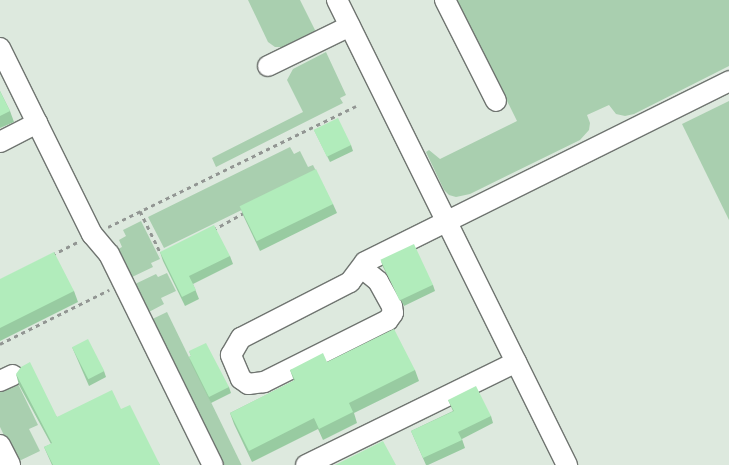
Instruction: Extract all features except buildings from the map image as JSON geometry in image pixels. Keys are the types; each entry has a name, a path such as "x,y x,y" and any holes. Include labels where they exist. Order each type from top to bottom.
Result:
{"street":[{"path":"338,0 516,362 563,464"},
{"path":"446,0 496,102"},
{"path":"268,66 350,26"},
{"path":"0,48 92,234 109,254 213,465"},
{"path":"362,268 378,281 392,306 393,313 388,320 264,382 248,384 241,379 231,355 241,338 350,282 365,262 729,81"},
{"path":"0,142 37,123"},
{"path":"306,465 516,362"},
{"path":"0,445 10,465"}],"path":[{"path":"50,255 356,106"},
{"path":"204,234 253,208"},
{"path":"140,212 162,255 170,251"},
{"path":"0,344 123,283"}],"shaded area":[{"path":"0,0 729,0 729,465 0,465"}],"green space":[{"path":"248,0 300,0 316,32 284,47 275,47 268,42"},
{"path":"457,0 729,0 729,66 634,114 625,116 616,114 609,105 587,115 590,123 589,130 580,140 470,194 456,197 449,195 444,190 426,152 429,150 440,159 517,121"},
{"path":"326,52 346,95 340,98 343,103 216,167 212,158 303,112 287,80 293,69"},
{"path":"729,101 729,220 682,124"},
{"path":"290,147 294,154 300,151 308,167 313,165 317,173 164,248 148,217"},
{"path":"141,221 160,259 151,263 153,267 130,278 116,250 122,247 119,240 126,236 123,230"},
{"path":"167,273 176,291 161,298 164,304 147,313 133,285 156,274 158,277"},
{"path":"167,312 242,465 220,465 150,320"},
{"path":"17,382 38,425 29,429 40,451 17,462 0,427 0,391"}]}
